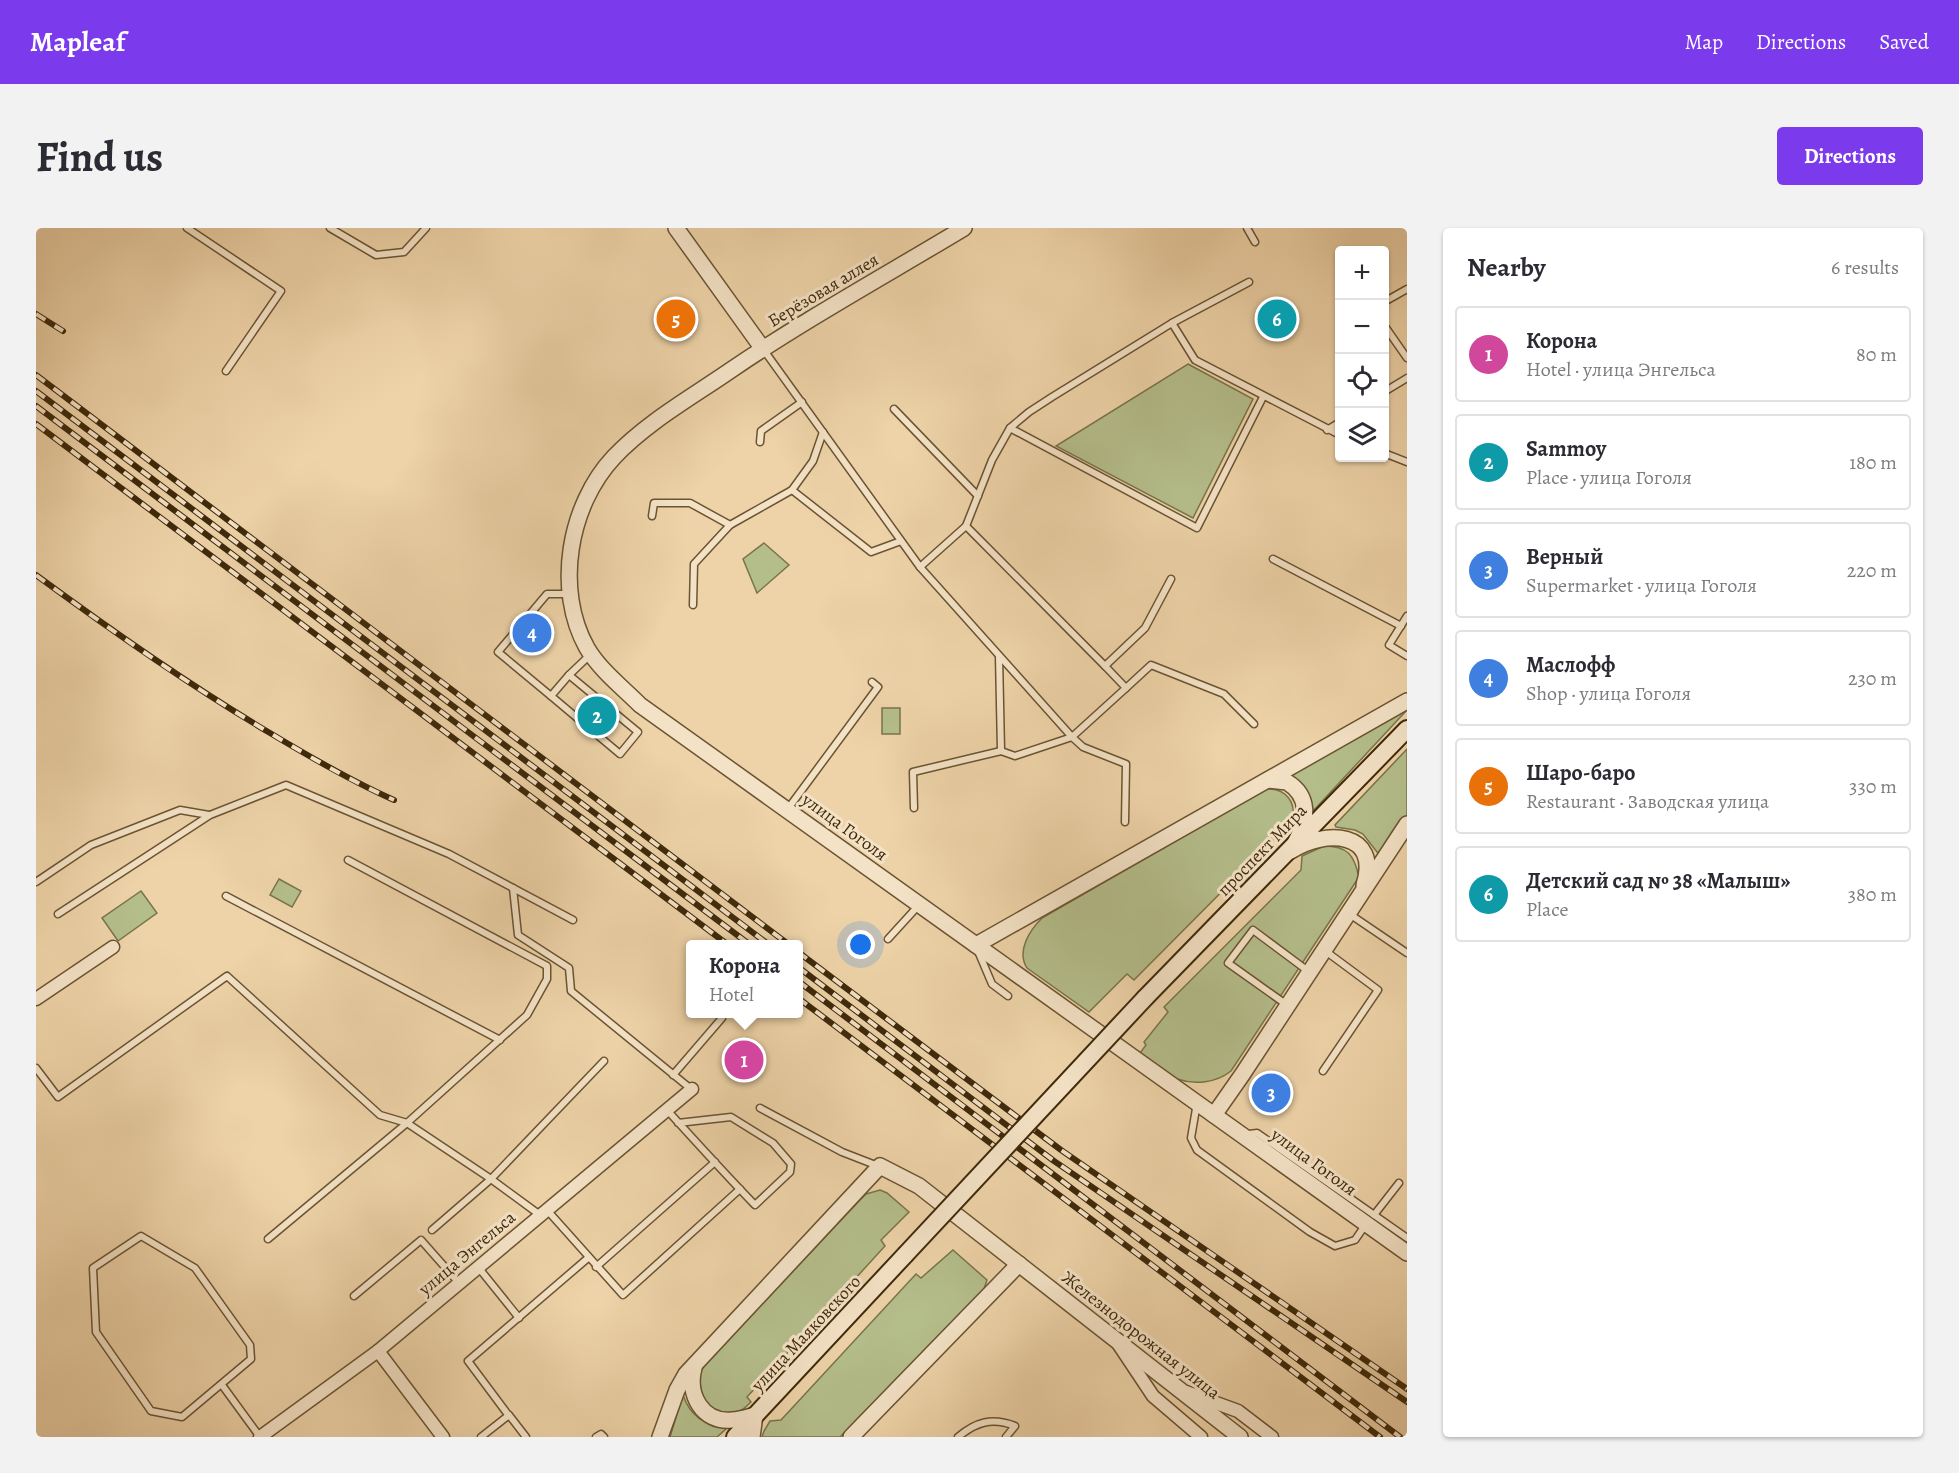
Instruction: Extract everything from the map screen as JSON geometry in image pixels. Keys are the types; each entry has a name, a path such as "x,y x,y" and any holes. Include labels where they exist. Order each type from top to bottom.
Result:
{"main road":[{"name":"проспект Мира","path":"905,1256 1145,998 1407,729"},
{"name":"улица Маяковского","path":"735,1437 905,1256"}],"street":[{"path":"676,228 763,349"},
{"name":"Берёзовая аллея","path":"763,349 964,228"},
{"name":"улица Гоголя","path":"763,349 636,436 601,473 587,498 572,543 569,567 570,594 579,630 592,654 610,676 640,705 1246,1138 1370,1219 1407,1253"},
{"path":"976,945 1407,701"},
{"path":"1268,780 1282,780 1292,785 1305,806 1303,829 1286,854"},
{"path":"1214,1115 1407,824"},
{"path":"1286,854 1309,841 1321,838 1348,839 1363,852 1367,866 1366,879 1359,896"},
{"path":"36,999 113,947"},
{"name":"улица Энгельса","path":"260,1437 378,1351 692,1089"},
{"path":"660,1437 677,1390 695,1364 880,1166"},
{"name":"Железнодорожная улица","path":"880,1166 919,1186 1240,1437"},
{"path":"851,1437 1019,1264"},
{"path":"1115,1340 1153,1396 1201,1437"},
{"path":"378,1351 443,1437"},
{"path":"695,1364 691,1388 695,1400 702,1409 722,1420 755,1415 752,1437"},
{"path":"1179,1390 1238,1411 1272,1437"}],"lane":[{"path":"187,228 280,291 226,371"},
{"path":"330,228 376,255 404,252 426,228"},
{"path":"1247,228 1255,242"},
{"path":"920,567 966,526 992,460 1010,428 1052,397 1172,323 1249,282"},
{"path":"1388,300 1407,289"},
{"path":"1172,323 1195,360 1335,433"},
{"path":"1389,332 1407,358"},
{"path":"763,349 920,567 1072,737 1083,747 1126,764 1125,822"},
{"path":"1389,389 1407,378"},
{"path":"1010,428 1197,528 1263,397"},
{"path":"760,442 761,431 802,402"},
{"path":"894,409 978,496"},
{"path":"1327,430 1335,425"},
{"path":"693,605 694,564 730,525 792,490 813,461 823,432"},
{"path":"1389,455 1407,462"},
{"path":"792,490 872,552 901,541"},
{"path":"652,516 654,503 690,503 730,525"},
{"path":"966,526 1126,688"},
{"path":"1273,559 1401,626"},
{"path":"1105,666 1145,628 1171,579"},
{"path":"569,675 638,732 620,754 498,652 548,594 570,594"},
{"path":"1407,616 1389,645 1407,656"},
{"path":"551,696 592,654"},
{"path":"999,655 1001,751"},
{"path":"914,808 913,772 1001,751 1015,756 1072,737 1150,665 1224,694 1254,724"},
{"path":"787,810 878,687 872,682"},
{"path":"58,914 210,815 286,785 449,854 573,920"},
{"path":"36,882 91,845 180,810 210,815"},
{"path":"267,1239 407,1123 527,1015 547,979 547,966 348,860"},
{"path":"513,888 518,935 569,968 571,991 692,1089"},
{"path":"226,896 500,1040"},
{"path":"888,939 920,905"},
{"path":"1348,913 1406,949"},
{"path":"1287,1006 1228,963 1252,930 1310,972"},
{"path":"976,945 992,984 1008,996"},
{"path":"1323,1071 1378,990 1324,950"},
{"path":"36,1068 57,1098 227,976 380,1115 407,1123 544,1212 623,1295 740,1189"},
{"path":"674,1075 722,1018"},
{"path":"432,1230 491,1179 604,1061"},
{"path":"1197,1103 1191,1138 1197,1150 1301,1225 1335,1246 1355,1240 1399,1183"},
{"path":"760,1107 842,1152 880,1166"},
{"path":"667,1110 678,1123 756,1205 790,1172 791,1164 773,1143 731,1117 678,1123"},
{"path":"596,1267 715,1162"},
{"path":"1370,1219 1407,1238"},
{"path":"141,1236 195,1268 250,1345 251,1359 222,1385 182,1416 151,1411 96,1332 93,1268 141,1236"},
{"path":"354,1296 421,1240 460,1283"},
{"path":"526,1437 468,1361 588,1258"},
{"path":"478,1267 519,1318"},
{"path":"222,1385 260,1437"},
{"path":"481,1437 509,1416"},
{"path":"958,1437 986,1420 1015,1426 1006,1437"},
{"path":"596,1437 601,1434 604,1437"}],"green space":[{"path":"1188,364 1253,399 1193,518 1056,446"},
{"path":"764,543 789,565 757,593 743,559"},
{"path":"882,708 900,708 900,734 882,734"},
{"path":"1407,710 1313,811 1305,793 1279,776"},
{"path":"1407,749 1407,817 1382,853 1377,852 1363,834 1335,825"},
{"path":"1266,789 1279,791 1289,798 1293,809 1291,822 1134,980 1127,974 1089,1012 1027,968 1023,955 1026,941 1042,918"},
{"path":"1324,846 1332,846 1349,853 1359,877 1231,1071 1212,1080 1184,1081 1177,1079 1140,1053 1146,1045 1144,1042 1168,1012 1164,1007 1301,870 1302,856"},
{"path":"279,879 301,891 292,907 270,895"},
{"path":"141,891 157,913 118,941 102,918"},
{"path":"880,1190 887,1193 909,1212 881,1240 885,1246 747,1397 751,1402 748,1405 736,1413 728,1414 720,1413 708,1406 700,1393 699,1385 700,1374 705,1365 866,1194"},
{"path":"953,1250 987,1280 984,1289 840,1437 762,1437 770,1421 781,1420 916,1274 921,1278"},
{"path":"683,1395 690,1409 699,1419 727,1428 717,1437 670,1437"}],"railway":[{"path":"36,314 63,331"},
{"path":"36,375 783,940"},
{"path":"36,391 763,940"},
{"path":"36,406 744,940"},
{"path":"36,424 722,940"},
{"path":"36,575 151,657 240,715 300,751 394,800"},
{"path":"803,956 1061,1150 1407,1389"},
{"path":"803,971 1054,1161 1407,1402"},
{"path":"803,985 1400,1437"},
{"path":"803,1002 1380,1437"}],"place":[{"name":"Шаро-баро","path":"676,319"},
{"name":"Детский сад № 38 «Малыш»","path":"1277,319"},
{"name":"Маслофф","path":"532,633"},
{"name":"Sammoy","path":"597,716"},
{"name":"Корона","path":"744,1060"},
{"name":"Верный","path":"1271,1093"}]}
